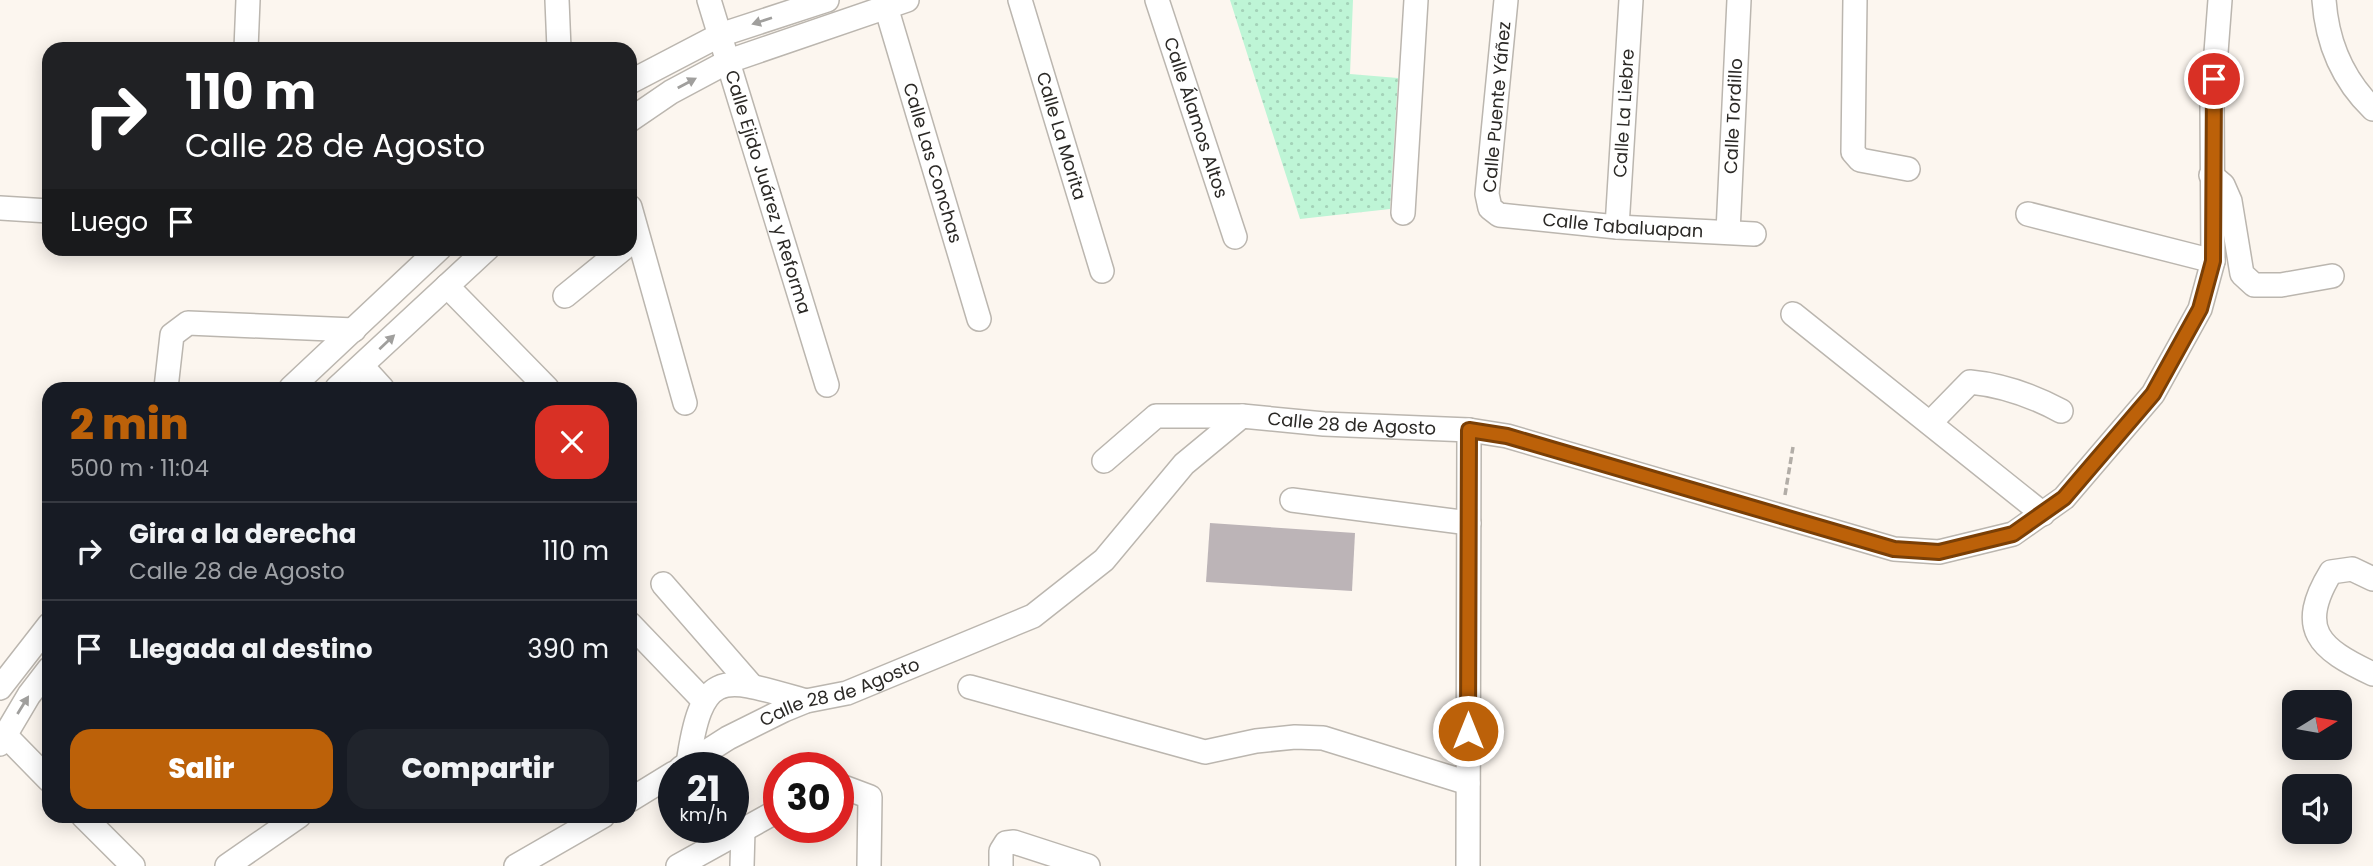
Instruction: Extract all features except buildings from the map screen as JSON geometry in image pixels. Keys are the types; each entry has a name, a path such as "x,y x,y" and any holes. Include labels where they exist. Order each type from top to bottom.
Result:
{"street":[{"path":"246,42 248,0"},
{"path":"557,0 559,42"},
{"name":"Calle Ejido Juárez y Reforma","path":"709,0 827,384"},
{"path":"637,78 720,35 802,4 827,0"},
{"name":"Calle La Morita","path":"1020,0 1102,271"},
{"name":"Calle Álamos Altos","path":"1157,0 1234,237"},
{"path":"1403,213 1416,0"},
{"name":"Calle Puente Yáñez","path":"1494,212 1487,194 1506,0"},
{"name":"Calle La Liebre","path":"1617,227 1631,0"},
{"name":"Calle Tordillo","path":"1727,232 1739,0"},
{"path":"1855,0 1853,152 1860,160 1908,169"},
{"name":"Calle 28 de Agosto","path":"706,752 728,738 806,701 848,693 1022,622 1044,609 1104,560 1201,446 1242,416 1324,424 1469,430 1519,440 1894,549 1939,552 2013,534 2064,498 2153,394 2200,309 2213,261 2211,105 2220,0"},
{"path":"2324,0 2325,23 2336,58 2354,90 2373,109"},
{"path":"637,115 671,92 729,61 892,2"},
{"name":"Calle Las Conchas","path":"892,2 979,319"},
{"path":"2211,175 2223,185 2230,201 2242,274 2254,285 2281,285 2332,275"},
{"path":"0,208 42,211"},
{"name":"Calle Tabaluapan","path":"1494,212 1617,227 1754,234"},
{"path":"2028,214 2213,261"},
{"path":"298,382 432,256"},
{"path":"344,382 477,256"},
{"path":"565,296 615,256"},
{"path":"635,256 685,404"},
{"path":"447,285 541,382"},
{"path":"1793,314 2043,514"},
{"path":"167,382 172,335 188,323 354,330"},
{"path":"362,366 377,382"},
{"path":"1930,423 1970,382 1990,384 2041,401 2061,411"},
{"path":"1104,461 1143,423 1156,416 1242,416"},
{"path":"1468,866 1469,430"},
{"path":"1292,500 1469,523"},
{"path":"2373,579 2352,569 2331,572 2315,599 2313,611 2320,637 2331,652 2373,674"},
{"path":"663,584 751,685"},
{"path":"637,631 703,700"},
{"path":"0,688 42,634"},
{"path":"42,679 2,739 42,774"},
{"path":"686,752 703,700 726,685 751,685 806,701"},
{"path":"970,687 1205,752 1226,750 1256,741 1295,737 1323,738 1468,783"},
{"name":"Calle 28 de Agosto","path":"637,796 658,782"},
{"path":"854,791 870,797 869,866"},
{"path":"90,823 133,866"},
{"path":"228,866 289,823"},
{"path":"516,866 591,823"},
{"path":"1001,866 1001,851 1006,843 1014,842 1088,866"},
{"path":"678,866 720,843"},
{"path":"741,866 742,843"}],"path":[{"path":"1780,518 1793,447"}],"green space":[{"path":"1230,0 1353,0 1350,74 1398,78 1390,209 1300,219"}],"route":[{"path":"1468,731 1469,430 1507,436 1780,518 1894,549 1939,552 2013,534 2064,498 2153,394 2200,309 2213,261 2211,105 2214,79"}]}
